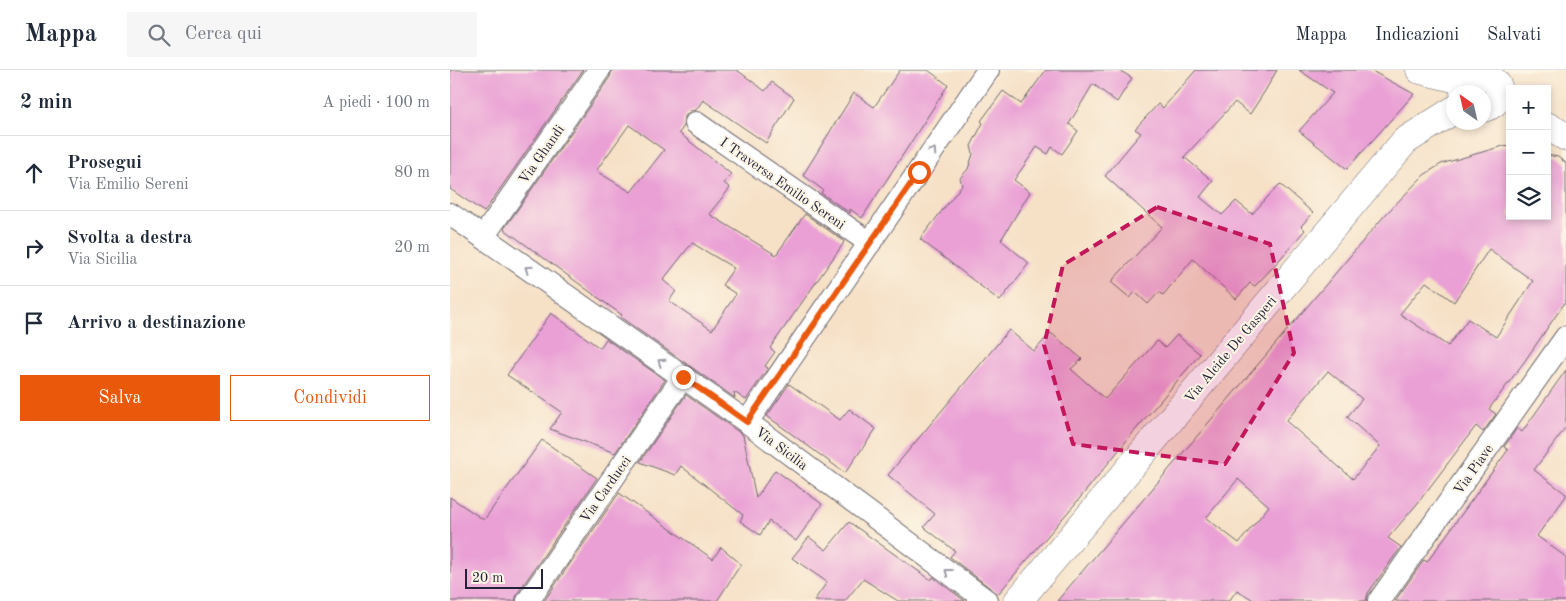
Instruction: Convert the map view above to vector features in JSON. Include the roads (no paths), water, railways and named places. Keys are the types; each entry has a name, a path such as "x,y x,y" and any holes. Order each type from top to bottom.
{"street":[{"name":"Via Ghandi","path":"483,237 599,70"},
{"path":"1420,70 1476,79 1491,74 1500,87 1497,103"},
{"path":"747,422 870,243 978,74"},
{"name":"Via Alcide De Gasperi","path":"1018,601 1404,141 1446,115"},
{"name":"I Traversa Emilio Sereni","path":"696,123 870,243"},
{"path":"1551,128 1566,137"},
{"name":"Via Sicilia","path":"450,214 747,422 987,601"},
{"name":"Via Piave","path":"1379,601 1566,337"},
{"name":"Via Carducci","path":"528,601 683,377"}]}
